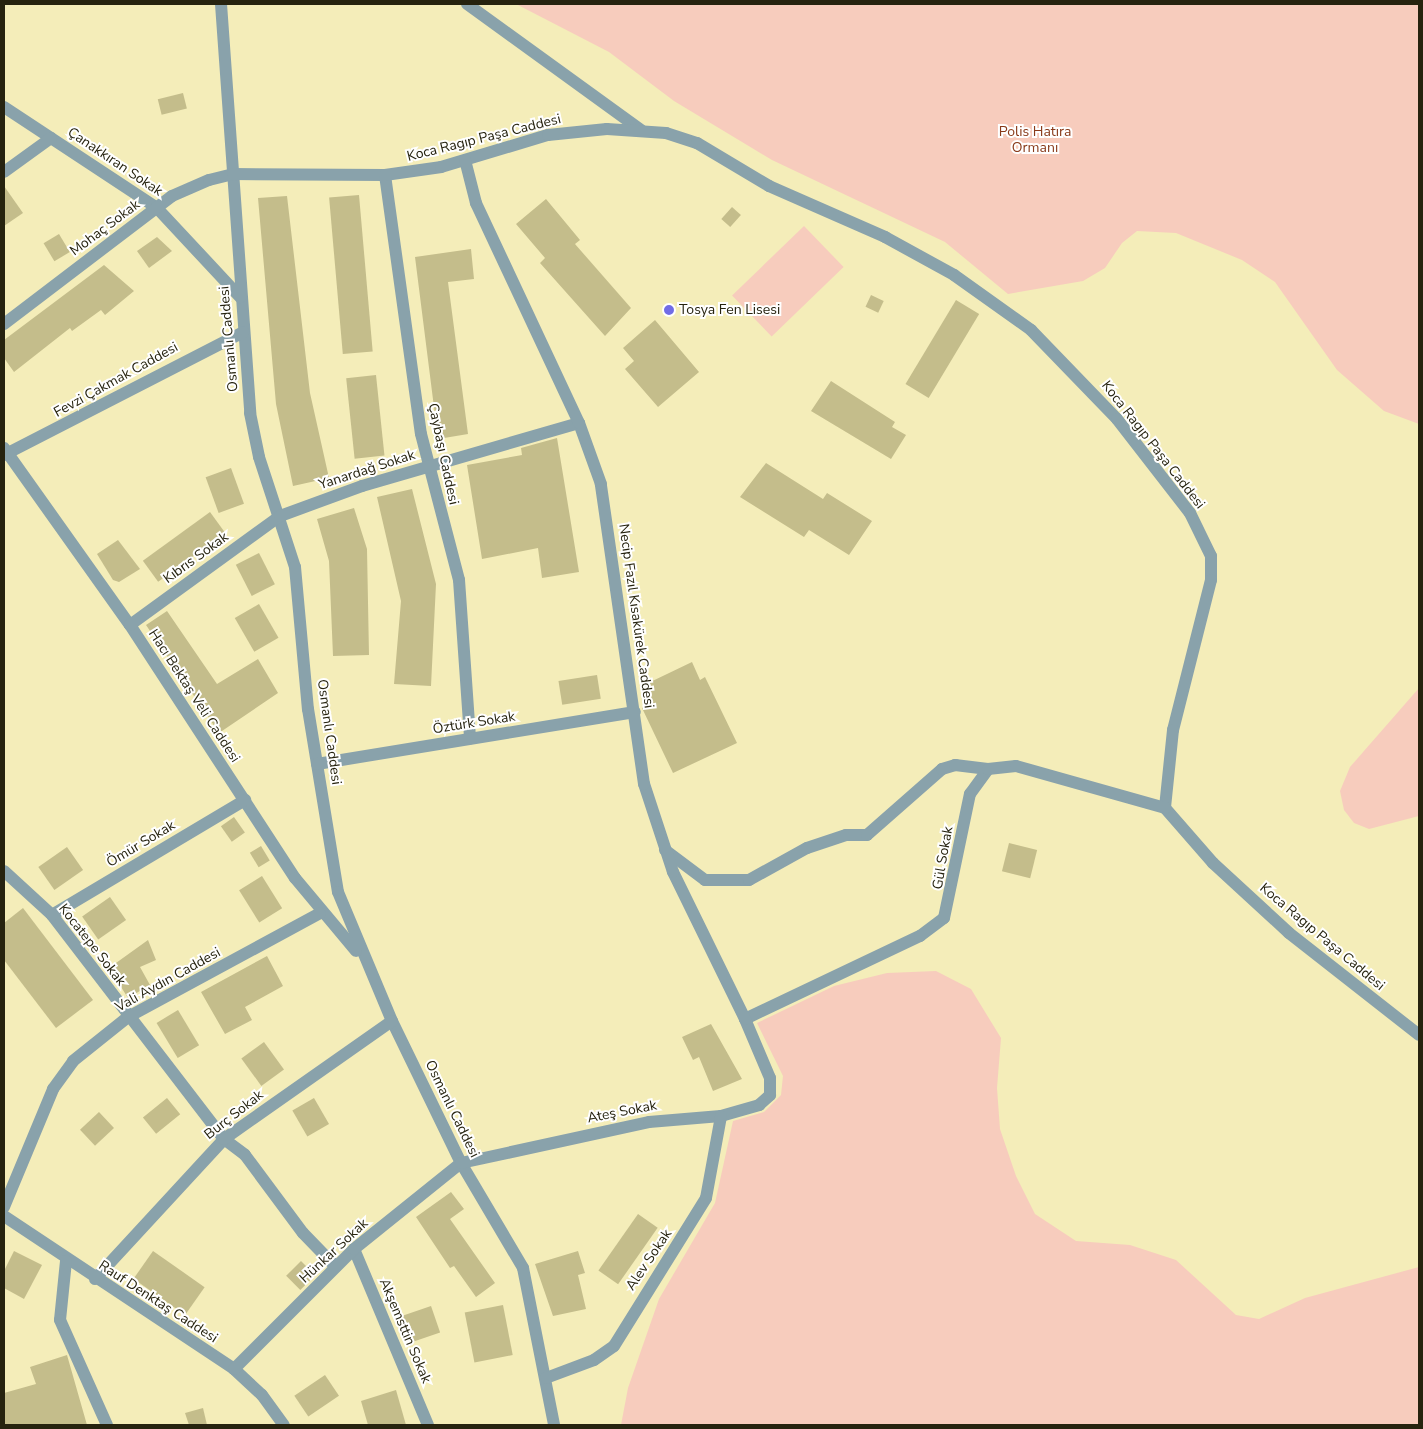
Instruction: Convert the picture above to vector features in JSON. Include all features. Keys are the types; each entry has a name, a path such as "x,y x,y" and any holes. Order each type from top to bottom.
{"street":[{"name":"Osmanlı Caddesi","path":"221,4 234,174 240,298 254,438 280,516 301,600 308,709 338,892 363,958 392,1021 462,1163 522,1268 546,1378 554,1425"},
{"path":"466,4 642,130"},
{"name":"Çanakkıran Sokak","path":"4,107 157,208 240,298"},
{"name":"Koca Ragıp Paşa Caddesi","path":"234,174 385,175 465,160 548,135 642,130 684,137 769,186 885,237 954,275 1031,330 1117,419 1190,514 1210,556 1211,580 1173,730 1165,808 1213,863 1289,933 1419,1035"},
{"path":"4,172 51,138"},
{"name":"Necip Fazıl Kısakürek Caddesi","path":"465,160 476,203 579,423 602,484 644,784 665,850 770,1078"},
{"name":"Mohaç Sokak","path":"4,324 157,208 190,187 234,174"},
{"name":"Çaybaşı Caddesi","path":"385,175 428,466 460,590 470,739"},
{"name":"Fevzi Çakmak Caddesi","path":"5,452 244,332"},
{"name":"Yanardağ Sokak","path":"280,516 428,466 579,423"},
{"name":"Hacı Bektaş Veli Caddesi","path":"5,452 130,625 320,913 363,958"},
{"name":"Kıbrıs Sokak","path":"130,625 280,516"},
{"name":"Öztürk Sokak","path":"318,764 635,712"},
{"path":"665,850 704,880 749,880 807,848 846,836 867,835 942,769 955,764 988,769 1016,766 1165,808"},
{"name":"Gül Sokak","path":"744,1019 920,936 944,918 970,794 988,769"},
{"name":"Ömür Sokak","path":"52,915 245,800"},
{"name":"Kocatepe Sokak","path":"4,871 52,915 128,1017 224,1139 245,1155 303,1233 336,1267"},
{"name":"Vali Aydın Caddesi","path":"4,1207 61,1075 128,1017 320,913"},
{"name":"Burç Sokak","path":"95,1279 224,1139 392,1021"},
{"name":"Ateş Sokak","path":"462,1163 649,1122 721,1116 759,1105 770,1095 770,1078"},
{"name":"Alev Sokak","path":"546,1378 594,1360 614,1346 706,1198 721,1116"},
{"name":"Hünkar Sokak","path":"234,1369 354,1248 462,1163"},
{"name":"Rauf Denktaş Caddesi","path":"4,1216 66,1261 234,1369 262,1395 284,1425"},
{"name":"Akşemsttin Sokak","path":"354,1248 428,1425"},
{"path":"66,1261 60,1320 107,1425"}],"green space":[{"name":"Polis Hatıra Ormanı","path":"516,4 1419,4 1419,424 1384,411 1337,370 1275,282 1242,260 1176,233 1137,231 1122,243 1105,268 1083,281 1008,294 945,242 772,160 674,101 609,52"},
{"path":"804,226 844,267 772,336 732,295"},
{"path":"1419,688 1419,816 1369,829 1354,823 1344,810 1340,791 1350,767"},
{"path":"936,971 971,989 1001,1038 997,1088 1000,1129 1016,1176 1035,1214 1076,1241 1130,1245 1176,1260 1236,1315 1259,1319 1305,1298 1419,1267 1419,1425 621,1425 628,1388 659,1299 715,1203 733,1121 764,1112 781,1095 783,1076 757,1023 834,986 887,973"}],"building":[{"path":"183,93 187,109 162,115 158,99"},
{"path":"4,186 23,213 4,226"},
{"path":"359,195 373,351 343,354 329,198"},
{"path":"287,196 310,393 329,478 293,486 276,404 258,198"},
{"path":"546,199 580,240 575,244 631,308 605,336 540,263 545,258 516,224"},
{"path":"732,207 741,215 730,227 721,219"},
{"path":"59,234 70,252 54,261 44,243"},
{"path":"157,237 172,251 149,268 137,251"},
{"path":"471,249 474,279 448,282 468,434 438,439 415,257"},
{"path":"104,265 134,291 105,315 101,310 72,331 70,328 14,372 4,358 4,340"},
{"path":"871,295 884,301 878,313 866,307"},
{"path":"956,300 979,314 929,398 906,384"},
{"path":"655,320 699,372 658,407 625,369 634,361 623,348"},
{"path":"376,375 384,456 355,459 346,378"},
{"path":"831,381 895,422 892,427 906,435 891,459 811,411"},
{"path":"557,438 579,572 542,578 538,548 482,559 467,465 522,455 521,448"},
{"path":"766,463 823,499 827,493 872,521 849,555 809,530 804,537 740,497"},
{"path":"231,468 244,504 219,513 206,477"},
{"path":"412,489 436,584 431,686 394,684 401,601 377,497"},
{"path":"354,508 367,549 369,655 333,656 329,561 317,519"},
{"path":"210,512 225,533 158,582 143,561"},
{"path":"118,540 140,569 119,582 113,580 97,554"},
{"path":"259,553 275,584 252,596 236,565"},
{"path":"259,604 278,638 254,652 235,618"},
{"path":"167,611 217,684 258,659 278,693 219,733 146,625"},
{"path":"692,662 700,680 705,677 737,743 673,773 642,708 650,704 642,686"},
{"path":"597,675 601,699 562,705 558,681"},
{"path":"234,817 245,833 232,842 221,826"},
{"path":"1009,843 1037,850 1030,878 1002,871"},
{"path":"261,846 270,861 259,867 250,853"},
{"path":"67,847 83,870 54,890 38,867"},
{"path":"262,876 282,908 259,923 239,890"},
{"path":"110,897 126,920 98,939 82,917"},
{"path":"23,908 93,1000 56,1028 4,960 4,923"},
{"path":"148,940 156,960 140,967 150,985 128,998 109,968"},
{"path":"267,956 283,986 245,1007 252,1020 225,1034 201,992"},
{"path":"178,1010 199,1045 178,1058 157,1023"},
{"path":"711,1024 742,1079 713,1091 699,1057 693,1060 682,1037"},
{"path":"264,1042 284,1070 261,1086 241,1058"},
{"path":"167,1098 180,1114 156,1134 143,1118"},
{"path":"314,1098 329,1124 307,1136 292,1110"},
{"path":"99,1112 114,1128 95,1146 80,1130"},
{"path":"451,1192 464,1209 450,1219 495,1283 476,1297 454,1266 450,1268 416,1217"},
{"path":"638,1214 658,1228 618,1284 598,1271"},
{"path":"14,1251 42,1265 24,1299 4,1288 4,1271"},
{"path":"153,1251 205,1287 185,1315 133,1279"},
{"path":"578,1251 585,1273 578,1275 586,1309 553,1316 535,1264"},
{"path":"301,1261 315,1275 300,1290 286,1276"},
{"path":"503,1305 513,1355 474,1363 465,1312"},
{"path":"431,1306 440,1332 408,1344 399,1317"},
{"path":"67,1355 87,1425 4,1425 4,1393 36,1384 30,1367"},
{"path":"325,1375 339,1396 308,1416 294,1396"},
{"path":"396,1390 406,1425 368,1425 361,1401"},
{"path":"203,1408 207,1425 189,1425 185,1413"}],"place":[{"name":"Tosya Fen Lisesi","path":"669,310"}]}
